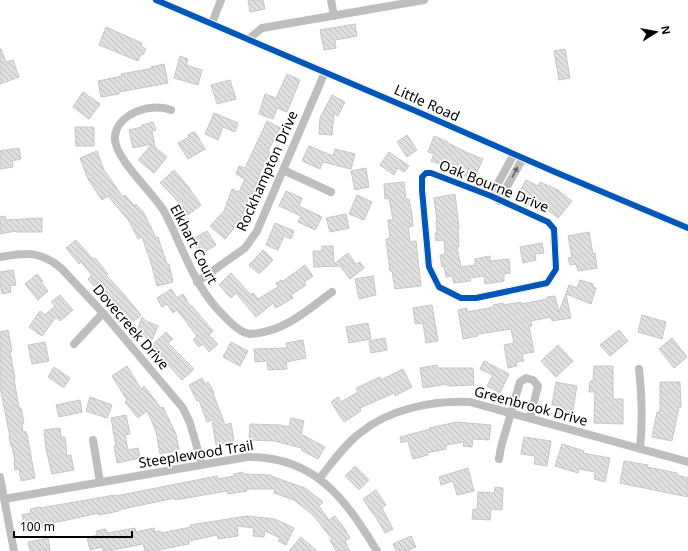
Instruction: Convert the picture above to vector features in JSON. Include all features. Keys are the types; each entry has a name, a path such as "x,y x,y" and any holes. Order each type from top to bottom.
{"street":[{"name":"Little Road","path":"156,0 688,228"},
{"path":"212,23 221,0"},
{"path":"331,0 334,16"},
{"path":"249,39 262,28 424,0"},
{"name":"Rockhampton Drive","path":"197,282 245,248 257,230 325,72"},
{"name":"Elkhart Court","path":"171,110 157,108 142,110 127,116 118,126 115,136 116,143 123,159 164,212 197,282 215,308 236,328 249,334 266,332 282,326 301,315 332,292"},
{"path":"491,196 514,154"},
{"path":"499,200 523,158"},
{"path":"284,170 331,192"},
{"name":"Oak Bourne Drive","path":"426,173 431,173 499,200 539,217 548,222 554,229 556,269 547,283 476,298 461,298 439,287 428,267 422,177 426,173"},
{"name":"Dovecreek Drive","path":"0,257 31,254 42,256 53,261 61,268 103,313 183,408 190,423 202,464"},
{"path":"74,344 103,313"},
{"path":"639,368 643,399 643,421 640,449"},
{"path":"499,459 520,382 526,378 533,380 538,386 530,418"},
{"name":"Greenbrook Drive","path":"319,478 344,447 359,433 374,423 410,408 458,401 470,402 688,462"},
{"path":"93,440 100,482"},
{"name":"Steeplewood Trail","path":"4,499 246,457 276,459 310,472 336,492 359,522 377,551"},
{"path":"0,477 14,551"}],"building":[{"path":"248,0 263,0 265,9 250,12"},
{"path":"355,24 357,36 335,40 336,48 324,50 320,30"},
{"path":"106,27 142,43 141,46 146,49 143,55 141,54 138,61 99,45"},
{"path":"0,49 6,62 13,60 19,77 0,84"},
{"path":"565,49 570,78 559,80 554,51"},
{"path":"180,56 188,59 186,65 202,70 198,85 174,78"},
{"path":"164,64 168,83 119,92 119,94 101,97 98,81 122,76 121,74 154,68 151,67"},
{"path":"287,74 300,80 287,112 277,108 273,119 259,114 265,94 276,98"},
{"path":"230,80 236,99 217,104 211,85"},
{"path":"83,92 100,104 89,119 73,107"},
{"path":"332,95 345,102 338,116 334,113 332,135 319,134 320,118"},
{"path":"214,113 238,123 235,132 223,127 218,140 205,134"},
{"path":"267,121 280,128 268,151 270,152 252,194 250,193 241,220 225,239 210,226 224,211 232,189 239,192 245,179 236,174 239,166 245,168"},
{"path":"153,122 156,130 152,131 155,147 167,157 154,173 138,160 152,144 133,148 129,130 142,127 142,125"},
{"path":"75,127 94,127 94,146 76,146"},
{"path":"195,132 205,149 188,159 178,143 189,137 188,135"},
{"path":"407,135 417,150 407,157 397,142"},
{"path":"434,136 483,159 477,172 469,169 466,176 440,163 431,161 434,154 428,152"},
{"path":"309,146 333,156 335,149 355,154 351,169 323,162 320,169 302,161"},
{"path":"19,148 21,159 12,161 13,167 0,169 0,151"},
{"path":"97,151 104,170 123,197 125,195 144,213 156,238 158,237 167,264 169,264 173,282 157,286 142,237 138,239 129,221 108,196 102,200 88,179 80,158"},
{"path":"389,152 409,166 404,172 398,168 394,175 380,165"},
{"path":"366,168 369,187 355,190 351,171"},
{"path":"174,170 201,205 188,215 174,197 160,183"},
{"path":"526,180 538,186 540,182 558,190 572,201 558,218 544,207 542,211 534,208 516,198"},
{"path":"404,182 406,199 409,199 412,214 413,226 408,227 410,242 416,241 421,286 395,289 392,271 390,271 386,239 390,238 388,220 393,220 389,198 385,199 384,184"},
{"path":"286,191 302,198 299,206 322,217 315,230 298,222 301,216 279,206"},
{"path":"455,194 459,228 459,247 457,247 461,267 475,265 475,259 490,256 490,261 509,259 510,273 504,274 504,281 485,284 484,276 470,278 471,281 454,283 452,276 446,277 444,266 442,267 440,255 445,254 444,240 436,241 435,233 437,233 437,221 434,198"},
{"path":"357,195 372,202 364,220 349,214"},
{"path":"346,214 349,228 330,232 326,218"},
{"path":"5,216 6,220 42,218 42,232 16,231 0,234 0,217"},
{"path":"275,223 294,231 291,239 284,236 278,250 266,245"},
{"path":"207,231 216,245 200,255 191,240"},
{"path":"589,232 593,254 595,253 597,268 578,271 576,264 570,265 568,258 572,257 568,236"},
{"path":"76,240 93,259 95,258 108,274 106,275 141,315 130,325 115,307 116,306 95,284 94,286 88,279 92,275 81,262 79,264 66,248"},
{"path":"542,243 544,253 535,254 536,260 523,263 520,247"},
{"path":"322,246 333,246 334,264 348,253 356,264 360,262 364,268 350,279 340,266 314,267 313,251 322,251"},
{"path":"263,250 273,260 259,274 249,265"},
{"path":"305,265 313,276 304,282 306,285 291,295 293,298 276,308 273,303 256,317 236,293 231,298 219,285 231,273 251,295 253,293 258,299 278,287 276,283 282,280 283,281"},
{"path":"13,270 16,285 10,286 11,292 2,294 0,272"},
{"path":"37,274 43,281 41,282 48,291 38,300 25,284"},
{"path":"373,276 376,295 359,299 355,279"},
{"path":"580,280 593,284 593,287 596,288 591,304 566,294 571,318 552,321 551,317 531,321 532,326 529,326 534,352 522,354 524,361 516,362 517,366 508,368 504,345 514,343 511,329 478,334 478,336 463,339 458,310 467,308 467,312 494,307 493,305 503,303 503,305 521,302 521,304 555,296 559,312 569,285 577,288"},
{"path":"171,289 177,298 183,294 191,307 192,306 213,331 209,335 218,344 209,352 203,344 199,347 193,340 197,336 177,310 173,313 167,304 162,307 157,298"},
{"path":"60,295 73,310 60,321 56,317 42,336 29,327 40,311 45,315 55,306 51,302"},
{"path":"432,305 438,341 426,343 423,323 415,324 413,308"},
{"path":"642,315 666,322 662,339 638,332"},
{"path":"142,317 146,321 158,326 152,340 136,333"},
{"path":"368,323 371,339 349,343 346,327"},
{"path":"8,330 12,351 10,352 14,379 19,408 21,408 24,423 22,424 23,432 25,431 27,434 35,478 21,481 19,469 15,470 15,461 0,387 0,332"},
{"path":"619,330 628,341 610,356 600,345"},
{"path":"166,332 173,339 168,343 194,369 182,380 151,346"},
{"path":"385,338 387,350 371,353 369,341"},
{"path":"672,338 687,357 674,368 659,349"},
{"path":"303,340 306,358 286,362 287,369 268,370 267,361 255,362 254,349 287,348 286,343"},
{"path":"45,342 49,361 32,364 28,345"},
{"path":"231,342 248,351 240,366 223,357"},
{"path":"558,345 573,361 556,377 541,361"},
{"path":"484,361 509,374 500,393 487,386 493,375 480,369"},
{"path":"437,365 438,368 473,368 474,385 447,386 447,384 423,388 420,368"},
{"path":"127,366 141,389 144,386 161,408 163,407 176,434 179,450 160,454 156,431 147,411 138,418 125,402 127,400 112,376"},
{"path":"594,366 613,366 613,399 623,399 623,424 594,423 595,392 589,392 590,381 593,381"},
{"path":"54,367 70,378 64,388 48,377"},
{"path":"403,369 412,387 395,396 394,393 360,408 361,411 344,422 331,402 338,397 341,402 358,392 356,388 380,377 381,380"},
{"path":"202,378 205,384 208,382 214,392 213,393 225,425 231,423 234,441 216,445 212,420 207,422 199,400 197,401 189,385"},
{"path":"556,382 577,386 572,415 558,413 559,406 552,405"},
{"path":"660,382 680,382 681,407 679,407 672,441 652,437 657,412 660,412"},
{"path":"90,397 112,405 107,418 86,411"},
{"path":"80,400 82,412 59,417 56,405"},
{"path":"126,415 130,434 125,435 128,450 138,448 140,458 117,463 114,446 116,446 111,418"},
{"path":"291,418 304,421 301,434 325,447 318,459 301,450 302,448 274,441 249,440 250,424 280,425 289,427"},
{"path":"457,422 491,425 489,440 473,439 472,447 463,446 464,442 446,445 446,449 427,453 428,455 413,459 408,441 401,443 400,437 430,429 429,428"},
{"path":"60,428 61,437 65,437 67,456 71,455 74,470 52,474 46,449 44,430"},
{"path":"524,437 551,441 547,466 534,464 535,456 521,454"},
{"path":"562,444 584,451 583,453 610,458 605,482 594,479 595,472 579,469 578,473 555,466"},
{"path":"624,461 648,465 647,467 677,473 677,475 688,478 688,497 620,483"},
{"path":"355,466 369,480 359,490 345,476"},
{"path":"468,468 474,491 457,495 453,481 441,485 439,477"},
{"path":"243,472 243,474 271,475 305,488 323,502 319,506 329,520 335,516 345,529 350,538 345,541 350,551 336,551 330,540 332,539 313,515 294,500 274,493 275,489 246,489 247,491 228,494 227,491 175,500 175,498 25,530 22,515 31,513 30,509 116,496 217,476 218,479 234,476 234,474"},
{"path":"495,487 503,488 502,510 491,509 490,520 472,519 473,509 477,510 478,492 494,493"},
{"path":"376,490 386,505 382,508 393,529 385,533 363,499"},
{"path":"247,516 275,519 294,528 286,545 278,541 280,538 265,531 264,537 253,536 254,528 237,526 238,536 218,539 217,535 189,541 189,544 153,551 145,551 143,544 108,551 103,551 102,547 90,550 87,538 97,535 96,531 106,529 107,533 135,528 136,532 154,528 155,532 160,531 161,533 191,527 190,525"},
{"path":"411,536 416,547 407,551 396,551 393,544"},
{"path":"301,537 317,551 289,551"},
{"path":"48,538 50,551 30,551 28,542"}],"cycle path":[{"path":"156,0 688,228"},
{"path":"426,173 431,173 491,196 548,222 554,229 556,269 547,283 476,298 461,298 439,287 429,267 422,190 422,177 426,173"}]}
